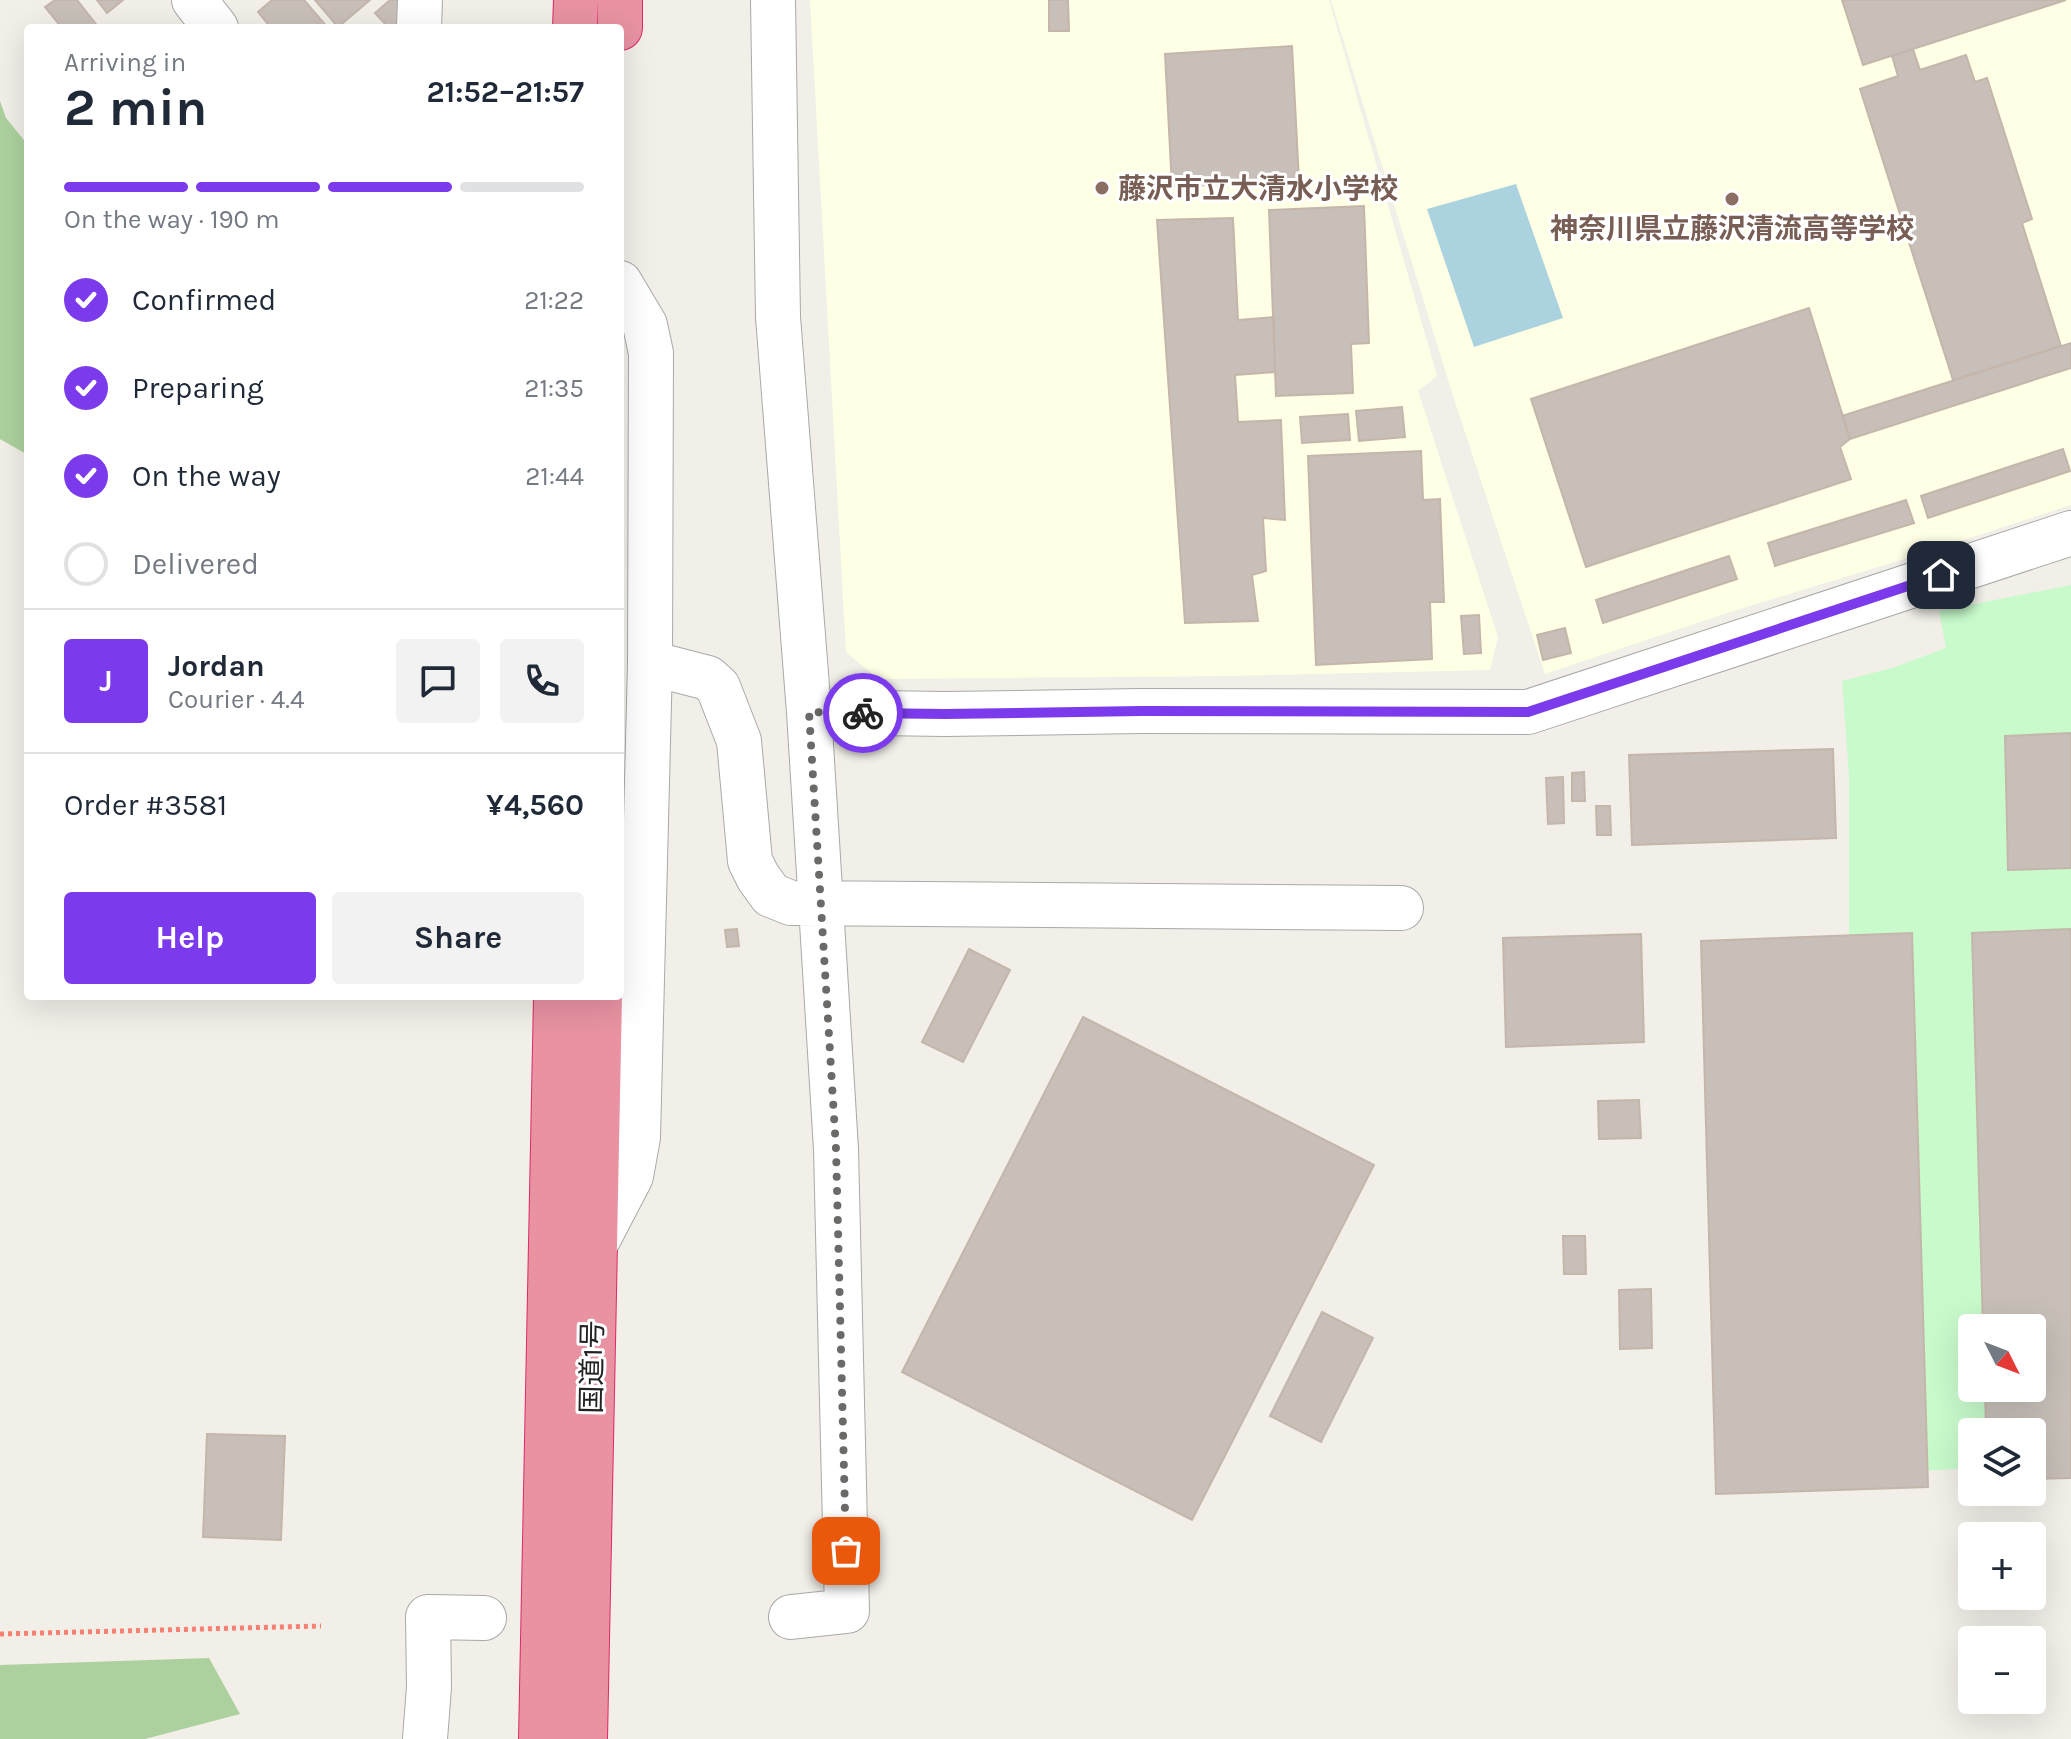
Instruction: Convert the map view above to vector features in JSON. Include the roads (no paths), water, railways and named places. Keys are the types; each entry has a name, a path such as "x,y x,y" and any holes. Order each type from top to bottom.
{"highway":[{"path":"575,24 576,0"},
{"path":"620,0 620,24"},
{"name":"国道1号","path":"541,1739 556,1000"},
{"name":"国道1号","path":"585,1739 600,1000"}],"street":[{"path":"194,0 213,24"},
{"path":"419,24 420,0"},
{"path":"773,0 778,317 809,712 836,1149 847,1611 791,1617"},
{"path":"595,1245 631,1176 638,1137 650,663 651,353 645,325 624,290"},
{"path":"809,712 1528,712 2071,533"},
{"path":"650,663 708,678 718,687 739,741 750,861 771,895 791,903 1401,908"},
{"path":"425,1739 429,1687 428,1617 484,1618"}],"water":[{"path":"1516,184 1563,318 1474,347 1427,209"}],"place":[{"name":"藤沢市立大清水小学校","path":"1102,188"},
{"name":"神奈川県立藤沢清流高等学校","path":"1732,199"}]}
